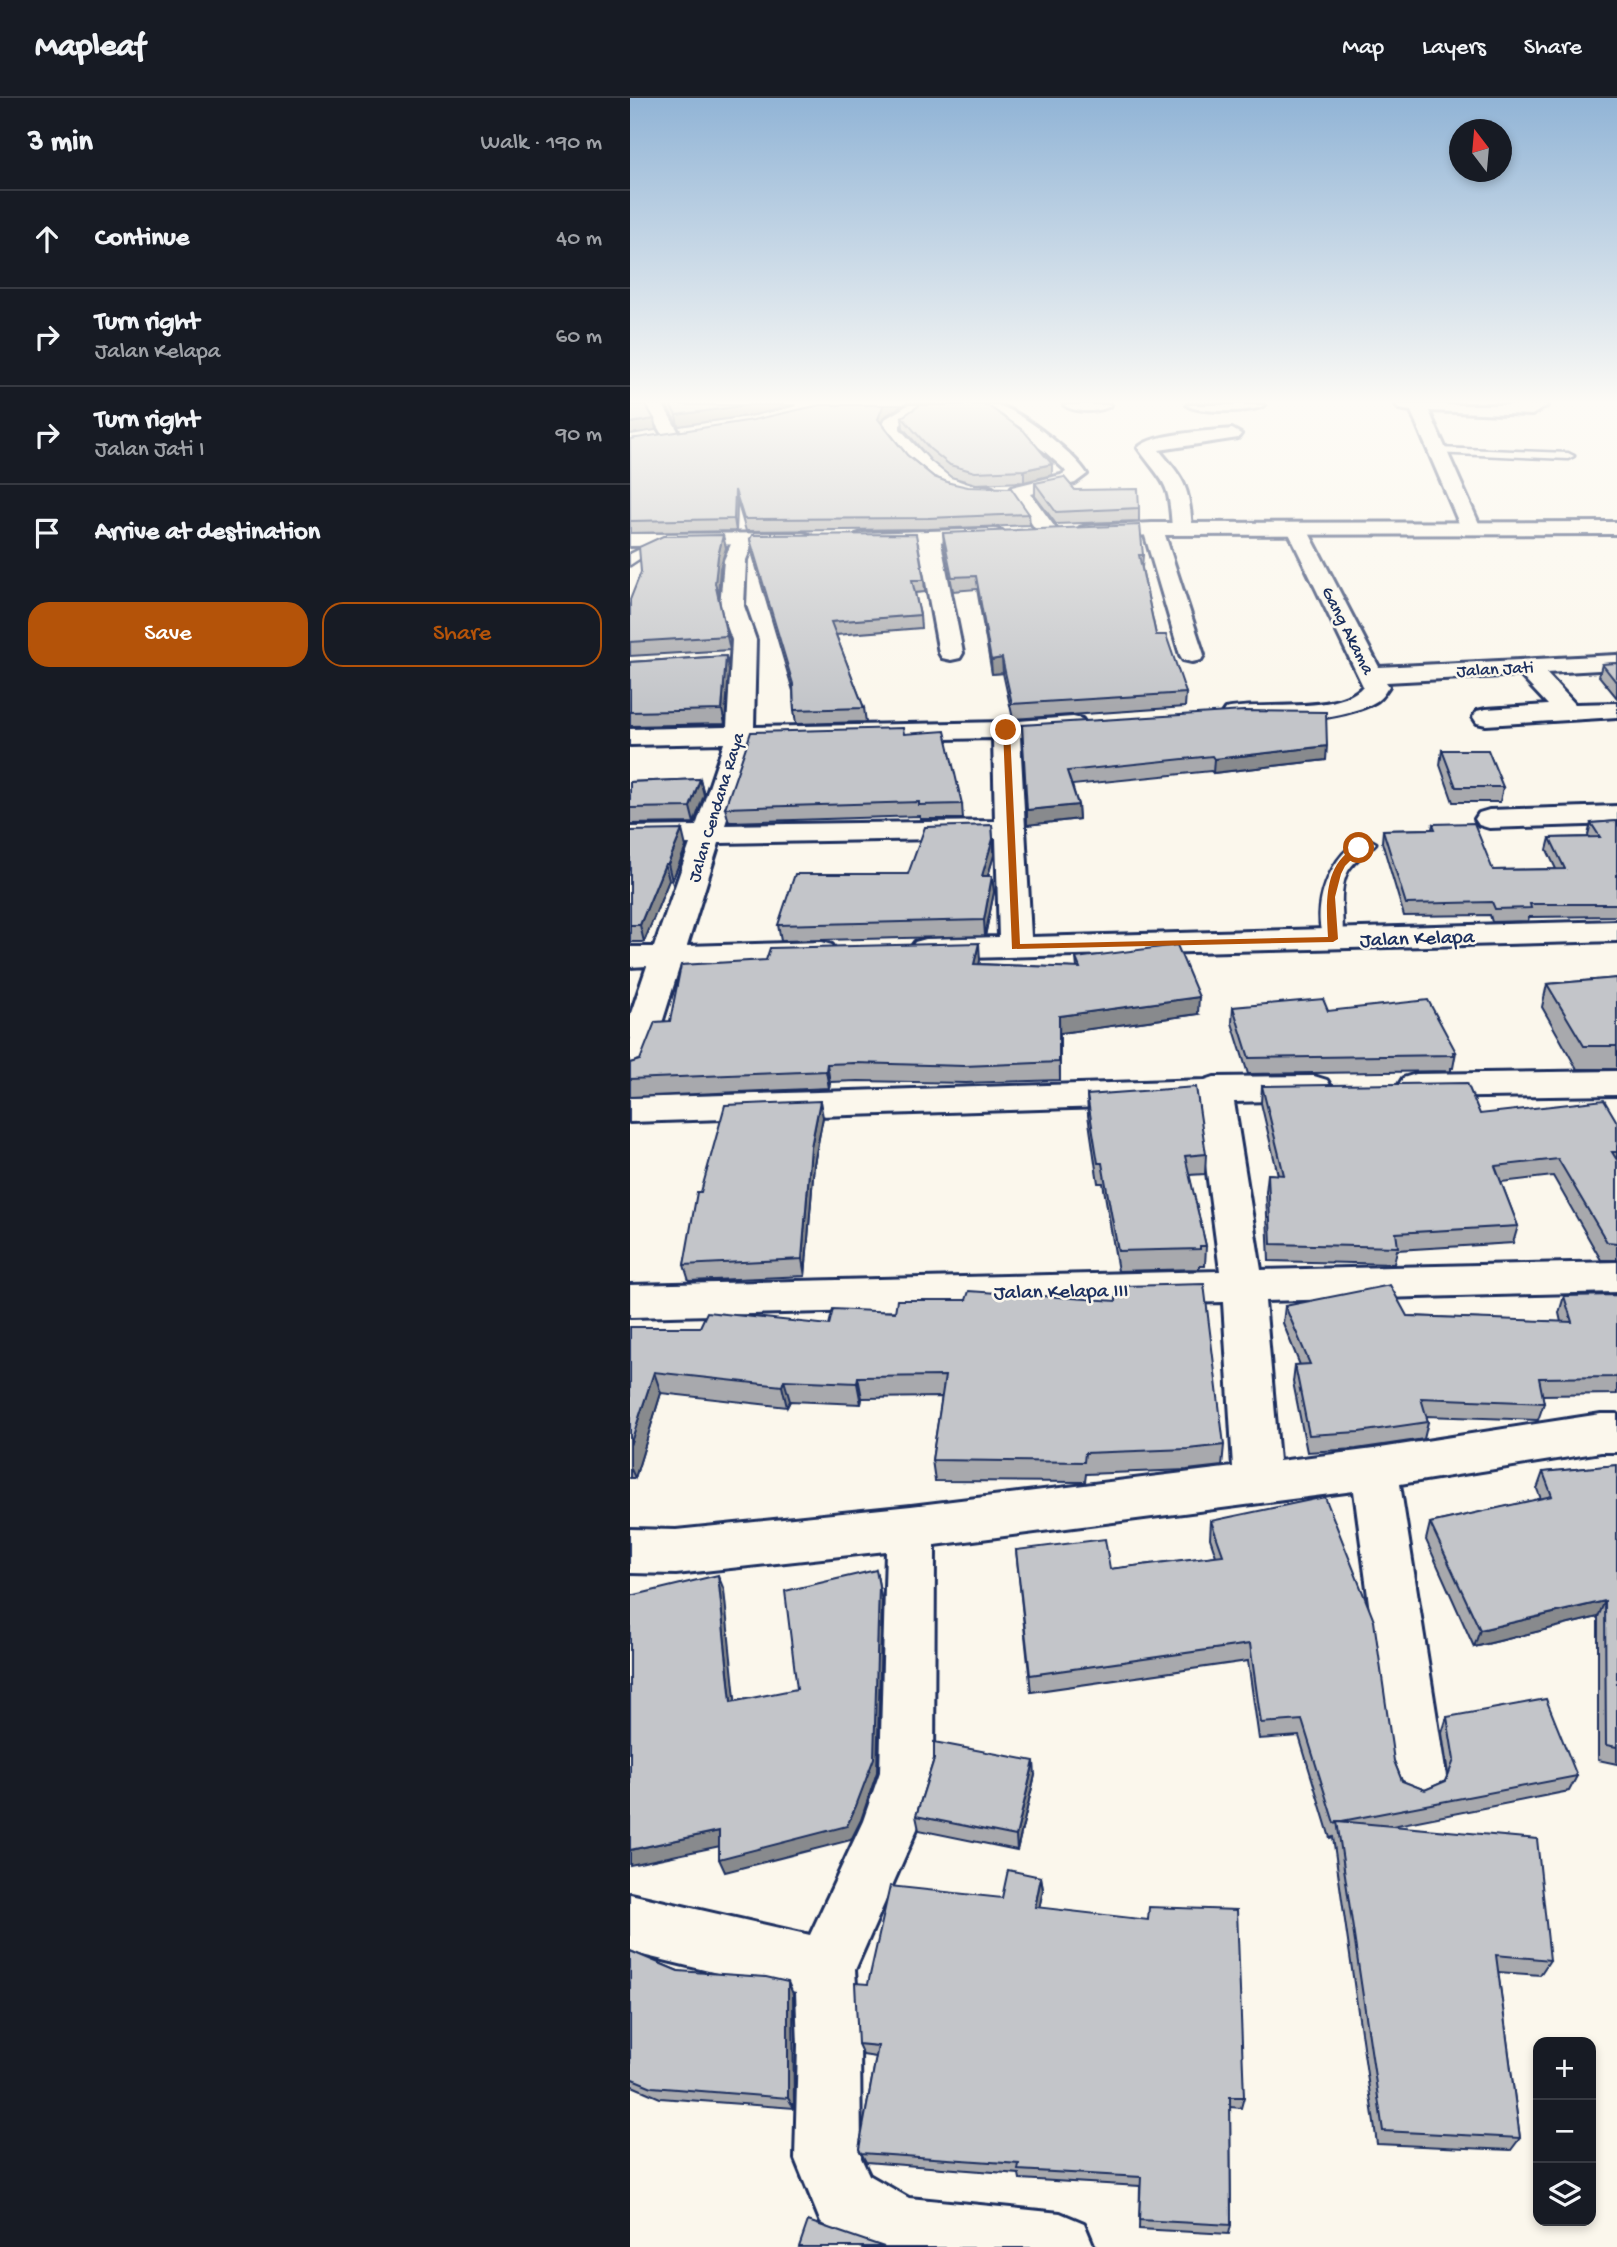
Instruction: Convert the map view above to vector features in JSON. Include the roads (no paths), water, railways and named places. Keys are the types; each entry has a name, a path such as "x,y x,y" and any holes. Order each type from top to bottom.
{"street":[{"path":"1029,505 1048,533"},
{"path":"1181,505 1182,529"},
{"path":"1461,505 1471,528"},
{"name":"Gang Akama","path":"1211,716 1334,708 1362,701 1374,693 1376,686 1373,675 1297,528"},
{"path":"630,540 929,538 1153,529 1617,528"},
{"path":"1153,529 1192,655"},
{"path":"929,538 951,653"},
{"name":"Jalan Cendana Raya","path":"630,1068 740,736 744,640 732,606 735,559 743,540"},
{"path":"718,660 745,659"},
{"name":"Jalan Jati","path":"1373,675 1617,662"},
{"path":"1525,665 1568,712"},
{"path":"1486,717 1615,710"},
{"path":"630,737 1006,730 1102,723"},
{"path":"1006,730 1015,947"},
{"path":"1489,819 1617,815"},
{"path":"630,836 1012,829"},
{"name":"Jalan Kelapa","path":"890,950 1617,931"},
{"path":"630,957 848,951"},
{"path":"630,1110 1214,1089 1617,1083"},
{"path":"1214,1089 1243,1285 1258,1484"},
{"name":"Jalan Kelapa III","path":"630,1301 1617,1277"},
{"path":"630,1551 676,1552 911,1527 1374,1469 1601,1433 1617,1433"},
{"path":"1374,1469 1419,1776"},
{"path":"911,1527 907,1772 889,1829 825,1969 830,2045 828,2159 845,2199 901,2231 1060,2247"},
{"path":"630,1923 825,1969"}],"lane":[{"path":"630,561 640,552 667,540"},
{"path":"1333,939 1330,897 1336,874 1346,859 1367,843"}]}
